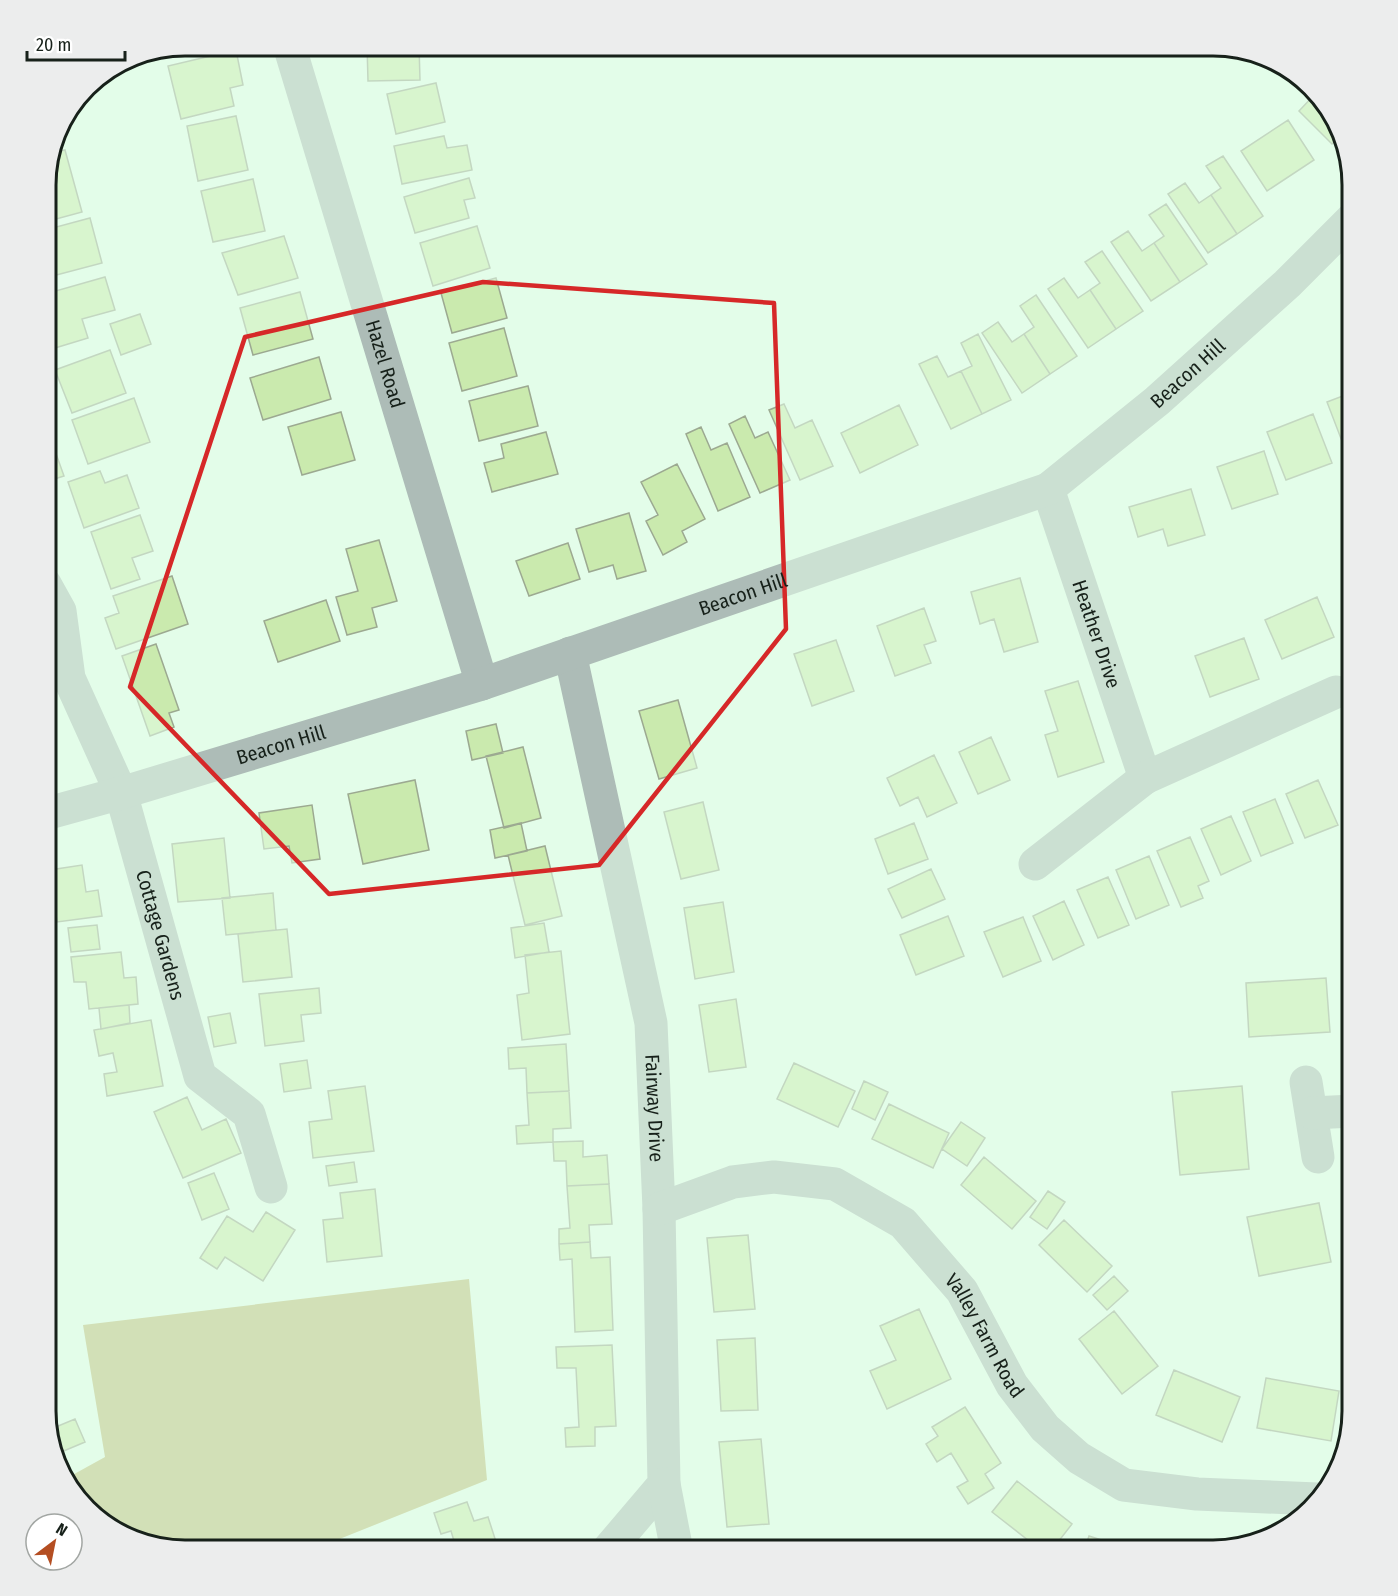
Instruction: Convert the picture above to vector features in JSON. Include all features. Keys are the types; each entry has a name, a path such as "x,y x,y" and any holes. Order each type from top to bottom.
{"street":[{"name":"Hazel Road","path":"292,56 482,684"},
{"name":"Beacon Hill","path":"56,811 482,684 1048,489 1157,401 1287,284 1342,229"},
{"name":"Heather Drive","path":"1048,489 1145,778"},
{"name":"Cottage Gardens","path":"56,604 60,611 69,678 121,793 200,1076 249,1114 271,1187"},
{"name":"Fairway Drive","path":"570,653 651,1023 659,1209 664,1484 675,1540"},
{"path":"1035,864 1145,778 1336,693"},
{"path":"1318,1157 1309,1097 1342,1108"},
{"name":"Valley Farm Road","path":"659,1209 733,1182 774,1177 835,1184 903,1223 962,1291 1012,1385 1045,1428 1079,1458 1124,1485 1197,1494 1309,1499"},
{"path":"616,1540 664,1484"}],"highlighted area":[{"path":"483,282 774,303 786,629 599,865 329,894 130,687 245,337"}],"shaded area":[{"path":"469,1279 487,1480 337,1540 176,1540 143,1534 127,1527 99,1509 72,1475 105,1457 83,1325"}],"building":[{"path":"210,56 237,56 243,85 230,88 234,106 181,119 168,66"},
{"path":"367,56 419,56 420,80 368,81"},
{"path":"436,83 445,122 396,134 387,94"},
{"path":"1310,99 1325,120 1335,141 1332,144 1299,111"},
{"path":"236,116 248,170 198,181 187,126"},
{"path":"1288,120 1314,160 1267,191 1241,151"},
{"path":"444,136 447,148 467,145 472,170 402,184 394,146"},
{"path":"65,150 82,212 56,219 56,176 60,151"},
{"path":"1223,156 1263,216 1237,234 1211,195 1221,188 1206,166"},
{"path":"469,178 475,198 464,200 469,218 415,233 404,197"},
{"path":"253,179 265,231 213,242 201,191"},
{"path":"1185,183 1199,203 1211,195 1237,234 1208,253 1168,194"},
{"path":"1166,204 1207,264 1180,282 1154,243 1164,236 1149,215"},
{"path":"90,218 102,263 56,275 56,227"},
{"path":"477,226 490,268 433,286 420,243"},
{"path":"1128,231 1142,251 1154,243 1180,282 1151,301 1111,242"},
{"path":"284,236 298,278 238,295 222,253"},
{"path":"1102,251 1143,311 1116,329 1090,290 1100,283 1085,262"},
{"path":"105,277 115,310 82,319 88,338 56,348 56,291"},
{"path":"496,278 507,318 452,333 441,293"},
{"path":"1064,278 1078,298 1090,290 1116,329 1088,348 1048,289"},
{"path":"300,292 313,339 253,355 240,308"},
{"path":"1036,295 1077,356 1050,374 1024,334 1034,327 1020,306"},
{"path":"140,314 151,344 121,355 110,324"},
{"path":"998,322 1012,342 1024,334 1050,374 1022,393 982,333"},
{"path":"504,328 517,376 462,391 449,343"},
{"path":"978,334 1011,400 982,414 961,371 972,366 961,343"},
{"path":"110,350 126,393 72,413 56,370"},
{"path":"937,356 948,377 961,371 982,414 951,429 919,364"},
{"path":"319,357 331,399 263,420 250,378"},
{"path":"528,386 538,426 479,441 469,401"},
{"path":"1342,396 1342,441 1327,402"},
{"path":"134,398 150,442 88,464 72,420"},
{"path":"784,404 795,428 812,420 833,466 800,480 769,410"},
{"path":"899,405 918,445 860,473 841,433"},
{"path":"341,412 355,460 302,475 288,427"},
{"path":"1313,414 1332,463 1286,480 1267,432"},
{"path":"745,416 755,438 768,432 790,480 760,493 729,424"},
{"path":"701,427 711,450 727,443 750,497 718,511 686,434"},
{"path":"546,432 558,474 492,492 484,463 504,458 501,444"},
{"path":"1264,451 1278,494 1232,509 1217,467"},
{"path":"56,454 64,476 56,479"},
{"path":"677,464 705,519 682,531 687,542 663,555 646,521 658,515 641,482"},
{"path":"100,471 105,483 127,475 139,508 84,528 68,482"},
{"path":"1191,489 1205,535 1168,546 1163,529 1138,537 1129,507"},
{"path":"629,513 646,571 617,579 613,565 589,572 576,529"},
{"path":"140,515 153,551 132,558 140,579 111,589 91,532"},
{"path":"379,540 397,601 372,608 377,627 347,635 336,597 358,591 346,549"},
{"path":"568,543 580,579 529,596 516,561"},
{"path":"172,576 188,624 116,649 105,618 119,613 113,596"},
{"path":"1020,578 1038,642 1004,652 994,619 980,624 971,592"},
{"path":"1317,597 1334,637 1282,659 1265,620"},
{"path":"326,600 340,641 278,662 264,621"},
{"path":"924,608 936,641 924,645 931,663 895,676 877,626"},
{"path":"1244,638 1259,679 1210,697 1195,656"},
{"path":"836,640 854,691 812,706 794,654"},
{"path":"156,644 179,710 169,713 174,727 150,736 122,656"},
{"path":"1078,681 1104,762 1058,777 1045,735 1058,731 1045,691"},
{"path":"678,700 697,768 659,779 639,711"},
{"path":"496,724 503,753 472,760 466,731"},
{"path":"991,737 1010,780 978,794 959,752"},
{"path":"523,747 541,818 504,828 486,756"},
{"path":"934,755 957,803 927,817 918,797 900,806 887,778"},
{"path":"415,780 429,850 363,864 348,794"},
{"path":"1318,780 1338,825 1305,838 1286,794"},
{"path":"1275,799 1293,843 1261,856 1243,812"},
{"path":"703,802 719,870 681,879 664,812"},
{"path":"312,805 320,859 292,863 289,846 264,849 259,813"},
{"path":"1231,816 1251,861 1221,875 1201,829"},
{"path":"521,823 527,851 495,858 490,830"},
{"path":"914,823 928,859 888,874 875,839"},
{"path":"1190,837 1209,881 1198,886 1203,898 1181,907 1157,851"},
{"path":"224,838 230,898 178,902 172,844"},
{"path":"545,846 562,916 525,925 508,855"},
{"path":"1149,856 1169,905 1136,919 1116,870"},
{"path":"82,865 86,892 98,890 102,916 57,922 56,869"},
{"path":"931,869 945,899 902,918 888,889"},
{"path":"1108,877 1129,925 1098,938 1077,890"},
{"path":"273,893 276,930 226,935 222,898"},
{"path":"1064,901 1084,945 1053,960 1033,916"},
{"path":"723,902 734,972 695,979 684,908"},
{"path":"948,916 964,956 916,975 900,935"},
{"path":"1023,917 1041,961 1003,977 984,932"},
{"path":"544,923 549,952 515,958 511,928"},
{"path":"97,925 100,949 71,952 68,928"},
{"path":"287,929 292,977 243,982 238,934"},
{"path":"561,951 570,1034 522,1040 517,995 529,993 525,955"},
{"path":"121,952 124,978 136,977 138,1004 89,1009 86,982 74,982 71,957"},
{"path":"1326,978 1330,1032 1249,1037 1246,983"},
{"path":"319,988 321,1013 301,1015 304,1041 265,1046 259,994"},
{"path":"736,999 746,1067 709,1072 699,1005"},
{"path":"129,1005 130,1023 101,1029 99,1008"},
{"path":"230,1013 236,1043 214,1047 208,1017"},
{"path":"151,1020 163,1086 107,1096 104,1074 117,1072 113,1053 99,1056 94,1030"},
{"path":"566,1044 569,1091 527,1093 526,1068 509,1069 508,1048"},
{"path":"307,1060 311,1088 284,1092 280,1064"},
{"path":"794,1063 855,1091 838,1127 777,1099"},
{"path":"864,1081 888,1092 875,1120 852,1109"},
{"path":"365,1086 374,1151 313,1158 309,1122 332,1119 328,1091"},
{"path":"1242,1086 1249,1169 1180,1175 1172,1092"},
{"path":"569,1091 571,1128 553,1129 553,1142 517,1144 516,1126 529,1125 527,1093"},
{"path":"187,1097 202,1130 226,1119 241,1153 183,1178 154,1112"},
{"path":"889,1104 949,1133 933,1168 872,1139"},
{"path":"961,1122 985,1138 967,1166 942,1149"},
{"path":"583,1141 583,1157 607,1155 609,1184 567,1186 566,1161 554,1161 553,1142"},
{"path":"984,1157 1036,1201 1012,1229 961,1185"},
{"path":"354,1162 357,1182 329,1186 326,1166"},
{"path":"214,1173 229,1209 202,1220 188,1183"},
{"path":"609,1184 612,1224 589,1225 590,1242 559,1244 559,1229 570,1228 567,1186"},
{"path":"375,1189 382,1256 327,1262 323,1220 343,1218 340,1193"},
{"path":"1048,1191 1065,1202 1047,1229 1030,1217"},
{"path":"1319,1203 1331,1262 1259,1276 1247,1217"},
{"path":"266,1212 295,1230 263,1281 225,1257 217,1269 200,1258 227,1216 253,1232"},
{"path":"1064,1220 1112,1266 1087,1292 1039,1245"},
{"path":"748,1235 755,1309 714,1312 707,1238"},
{"path":"590,1242 591,1258 610,1257 613,1330 575,1332 572,1259 560,1260 559,1244"},
{"path":"1114,1276 1128,1291 1107,1310 1093,1295"},
{"path":"919,1309 951,1379 887,1409 870,1371 896,1360 880,1326"},
{"path":"1114,1311 1158,1366 1122,1394 1079,1339"},
{"path":"755,1338 758,1410 721,1411 717,1340"},
{"path":"612,1345 616,1426 595,1427 595,1446 566,1447 565,1428 579,1427 576,1368 557,1368 556,1347"},
{"path":"1174,1370 1240,1397 1222,1442 1156,1415"},
{"path":"1266,1378 1339,1391 1331,1441 1257,1428"},
{"path":"965,1407 1001,1463 985,1474 994,1488 968,1504 957,1487 968,1481 951,1453 937,1462 926,1444 938,1436 932,1427"},
{"path":"75,1419 85,1442 62,1452 57,1427"},
{"path":"761,1439 769,1524 727,1527 719,1442"},
{"path":"1017,1481 1072,1524 1060,1540 1028,1540 992,1512"},
{"path":"467,1502 474,1521 488,1517 495,1540 454,1540 451,1531 441,1534 434,1513"},
{"path":"1089,1536 1102,1540 1088,1540"}]}
